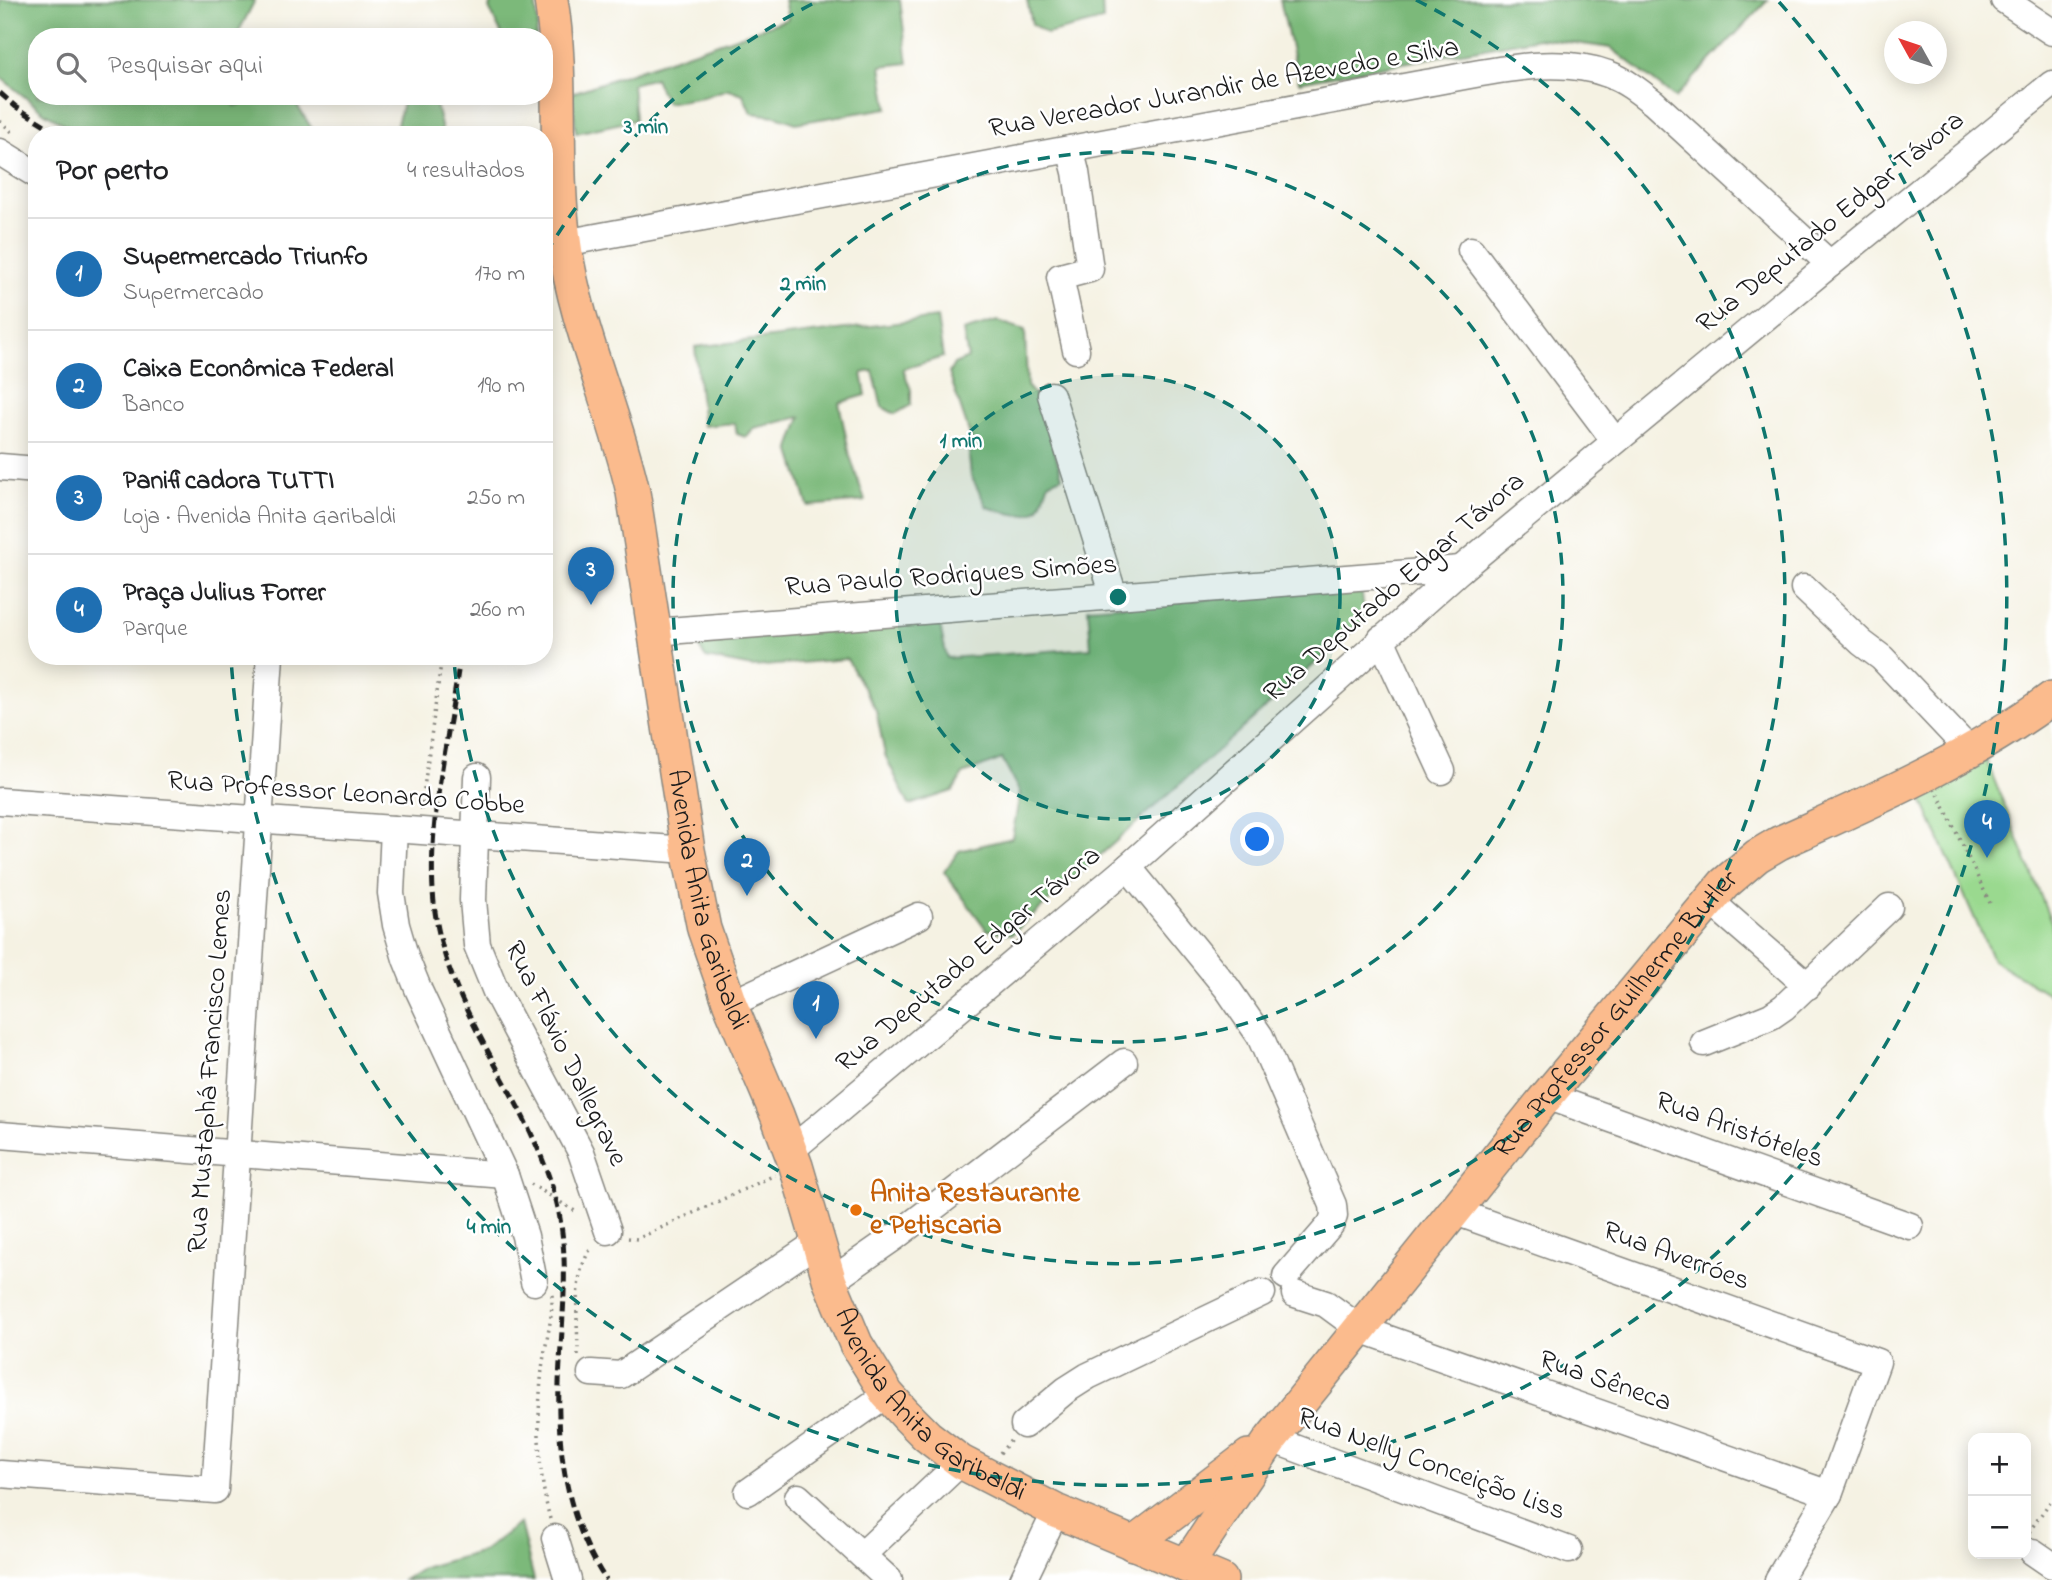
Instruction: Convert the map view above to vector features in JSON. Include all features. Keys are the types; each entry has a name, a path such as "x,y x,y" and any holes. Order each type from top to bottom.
{"main road":[{"name":"Avenida Anita Garibaldi","path":"551,0 557,57 559,194 564,243 581,318 627,464 688,850 704,929 730,1004 766,1086 793,1158 830,1282 856,1344 887,1394 926,1436 972,1468 1056,1511 1221,1580"},
{"name":"Rua Professor Guilherme Butler","path":"1186,1566 1271,1439 1453,1211 1709,900 1740,869 1779,843 1928,775 1971,752 2052,698"},
{"name":"Rua Professor Guilherme Butler","path":"1133,1544 1271,1439"}],"street":[{"path":"2004,0 2052,32"},
{"name":"Rua Vereador Jurandir de Azevedo e Silva","path":"564,243 1470,76 1556,66 1584,68 1609,74 1631,86 1654,103 1830,264"},
{"name":"Rua Deputado Edgar Távora","path":"793,1158 1128,867 1461,569 2052,84"},
{"path":"1070,149 1076,172 1090,269 1060,277 1076,350"},
{"path":"0,152 28,169"},
{"path":"1471,250 1615,441"},
{"path":"1051,395 1114,596"},
{"path":"0,467 28,469"},
{"name":"Rua Paulo Rodrigues Simões","path":"655,632 1461,569"},
{"path":"1804,588 1862,643 1882,658 1971,752"},
{"path":"1381,639 1442,771"},
{"name":"Rua Mustaphá Francisco Lemes","path":"0,1474 215,1489 269,665"},
{"name":"Rua Flávio Dallegrave","path":"477,776 473,914 481,956 496,993 581,1152 608,1231"},
{"name":"Rua Professor Leonardo Cobbe","path":"0,801 688,850"},
{"path":"394,829 391,894 406,959 505,1175 523,1226 534,1282"},
{"path":"1024,1425 1066,1390 1088,1376 1262,1293 1264,1284 1290,1285 1334,1216 1333,1205 1271,1059 1255,1028 1227,988 1128,867"},
{"path":"1709,900 1808,986"},
{"path":"1704,1043 1771,1016 1808,986 1889,906"},
{"path":"730,1004 919,916"},
{"path":"830,1282 897,1236 1124,1062"},
{"name":"Rua Aristóteles","path":"1547,1096 1910,1226"},
{"path":"0,1135 505,1175"},
{"name":"Rua Averróes","path":"1453,1211 1877,1362 1829,1494"},
{"path":"591,1373 621,1375 818,1242"},
{"name":"Rua Sêneca","path":"1290,1285 1326,1304 1360,1329 1829,1494"},
{"path":"748,1492 887,1394"},
{"name":"Rua Nelly Conceição Liss","path":"1271,1439 1569,1550"},
{"path":"862,1555 972,1468"},
{"path":"1778,1580 1829,1494"},
{"path":"798,1497 889,1580"},
{"path":"1023,1580 1056,1511"},
{"path":"555,1538 568,1580"}],"path":[{"path":"420,815 441,665"},
{"path":"1928,775 1990,903"},
{"path":"505,1175 528,1182 608,1231 624,1238 637,1239 793,1158"},
{"path":"591,1373 578,1358 579,1283 584,1258 595,1242 608,1231"},
{"path":"972,1468 1024,1425"},
{"path":"2037,1551 2052,1499"}],"green space":[{"path":"0,0 255,0 241,28 28,28 28,99 0,77"},
{"path":"493,0 535,0 537,28 499,28 489,8"},
{"path":"784,0 900,0 908,63 881,66 888,108 796,123 776,116 751,113 743,94 728,89 703,97 666,103 655,78 632,84 635,120 576,133 572,93 788,19"},
{"path":"1027,0 1102,0 1103,20 1047,34 1032,24"},
{"path":"1280,0 1768,0 1675,98 1611,48 1539,38 1299,82"},
{"path":"35,105 297,105 310,126 68,126"},
{"path":"402,105 436,105 441,126 396,126"},
{"path":"937,318 943,357 903,369 911,390 911,405 895,414 882,407 873,371 862,373 866,395 839,403 850,456 865,501 808,506 790,448 801,417 754,428 746,437 737,434 735,423 703,426 695,347"},
{"path":"997,321 1025,330 1027,386 1040,401 1062,477 1049,482 1038,509 1033,513 1020,515 987,507 971,476 969,456 973,444 949,373 954,364 968,358 963,331"},
{"path":"1361,586 1365,619 1012,934 987,930 944,872 959,851 1012,838 1020,793 1002,759 963,774 953,791 909,805 885,755 876,710 847,659 752,667 706,658 695,642 939,621 947,658 1091,648 1088,608"},
{"path":"1985,757 2052,924 2052,996 1993,960 1919,793"},
{"path":"520,1523 534,1580 404,1580 423,1568 483,1551"}],"railway":[{"path":"0,93 16,107 47,126"},
{"path":"459,665 436,810 432,872 434,903 441,943 454,982 528,1128 545,1165 557,1204 564,1249 559,1383 563,1461 573,1510 606,1580"}],"place":[{"name":"Panificadora TUTTI","path":"591,605"},
{"name":"Praça Julius Forrer","path":"1987,858"},
{"name":"Caixa Econômica Federal","path":"747,896"},
{"name":"Supermercado Triunfo","path":"816,1039"},
{"name":"Anita Restaurante e Petiscaria","path":"856,1210"}]}
